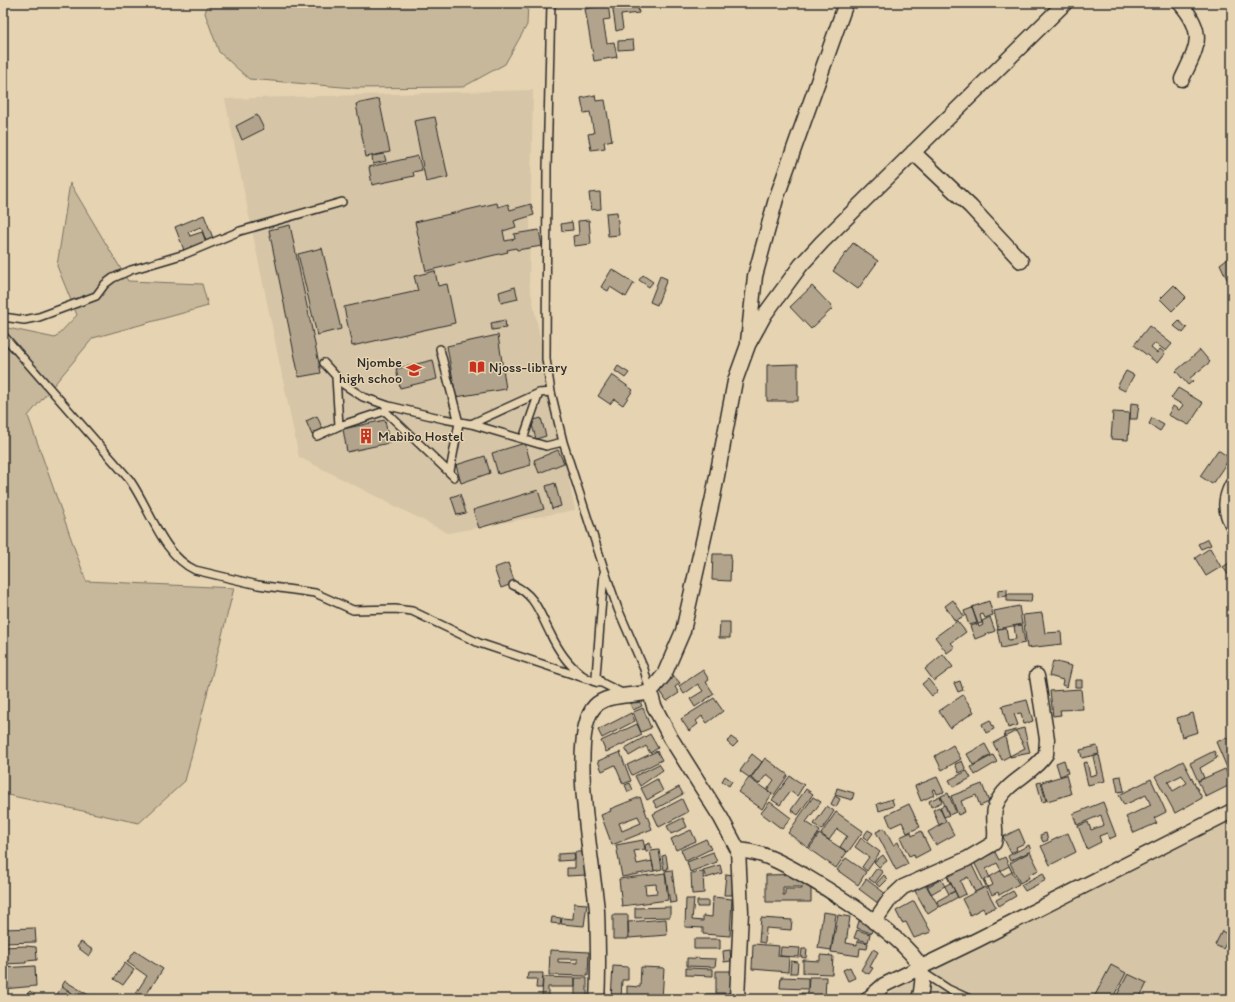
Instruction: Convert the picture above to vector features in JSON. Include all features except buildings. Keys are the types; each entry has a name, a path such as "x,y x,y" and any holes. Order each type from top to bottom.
{"street":[{"path":"748,345 749,319 755,276 776,199 846,3"},
{"path":"597,999 597,910 585,806 583,762 584,738 588,719 594,707 607,699 650,692 664,675 683,631 713,497 735,381 748,345 765,314 801,265 855,208 968,100 1065,3"},
{"path":"1180,3 1185,8 1198,38 1196,47 1182,79"},
{"path":"913,152 970,207 1021,261"},
{"path":"1232,485 1226,506 1228,517 1232,524"},
{"path":"874,922 890,898 903,887 967,859 988,848 995,842 995,811 998,801 1007,790 1046,754 1047,739 1037,676"},
{"path":"650,692 654,706 670,737 721,818 738,850 741,912 737,999"},
{"path":"868,999 884,985 921,969 1232,811"},
{"path":"738,850 766,856 782,863 810,879 874,922 905,950 921,969 922,985 920,999"}],"lane":[{"path":"551,3 547,153 546,351 551,392 563,442 604,569 618,609 644,669 650,692"},
{"path":"3,316 18,320 39,317 96,296 105,284 113,278 131,270 185,254 240,231 342,202"},
{"path":"3,335 129,479 138,491 168,547 186,566 195,570 258,585 315,593 353,610 394,609 412,611 479,643 588,678"},
{"path":"387,409 436,460 452,474 460,422 440,349"},
{"path":"324,363 343,384 363,397 387,409 471,424 546,446 563,442"},
{"path":"336,377 339,426"},
{"path":"471,424 539,393 551,392"},
{"path":"523,439 539,393"},
{"path":"317,436 339,426 387,409"},
{"path":"604,569 596,669 597,678 602,683 628,696"},
{"path":"513,586 529,596 536,604 566,661 593,682 602,683"},
{"path":"921,969 944,987 970,999"}],"shaded area":[{"path":"208,3 528,3 527,25 505,64 463,87 354,88 249,79 219,52 205,13"},
{"name":"Njombe high schoo","path":"533,90 529,283 575,510 448,533 299,457 225,99"},
{"path":"70,183 128,281 202,284 208,306 93,338 28,416 86,581 234,588 185,781 139,823 3,794 3,327 55,338 77,315 57,266"},
{"path":"1232,813 1232,999 881,999 937,965"}],"place":[{"name":"Njoss-library","path":"477,367"},
{"name":"Njombe high schoo","path":"414,370"},
{"name":"Mabibo Hostel","path":"366,436"}]}
